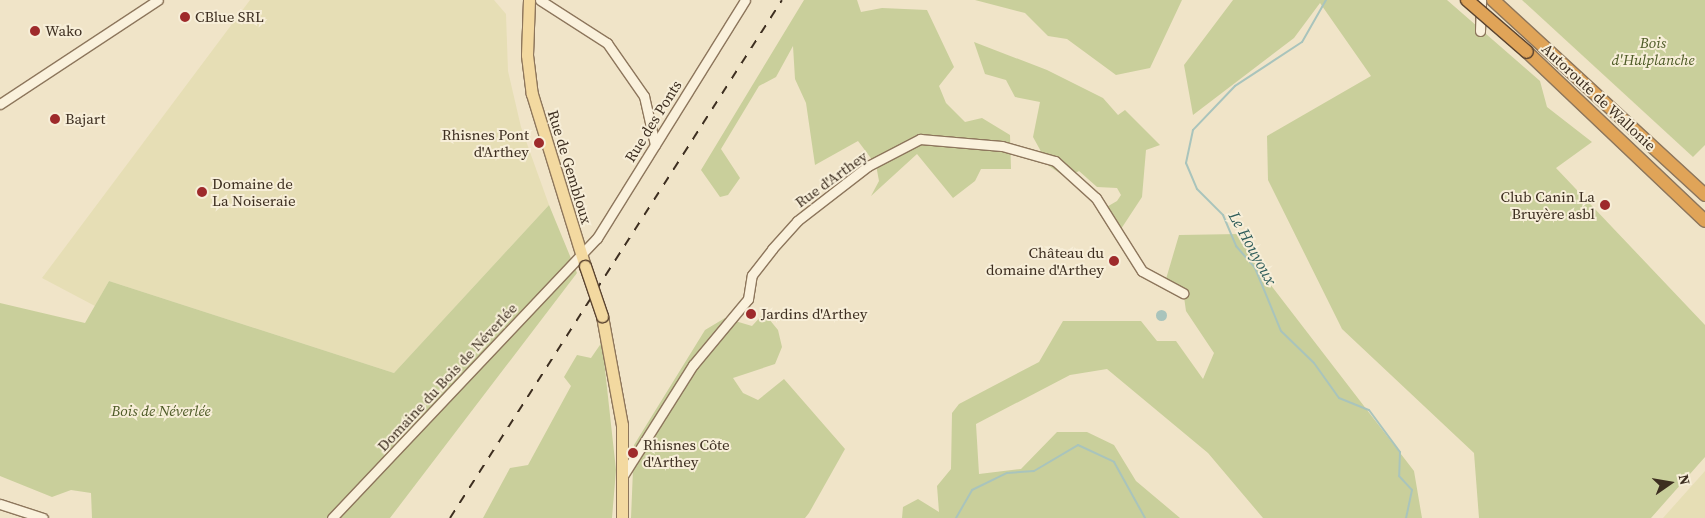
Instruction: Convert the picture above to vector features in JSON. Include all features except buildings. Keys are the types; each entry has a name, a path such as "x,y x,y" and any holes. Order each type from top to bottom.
{"highway":[{"name":"Autoroute de Wallonie","path":"1467,0 1527,52 1705,221"},
{"name":"Autoroute de Wallonie","path":"1493,0 1538,39 1705,195"}],"main road":[{"name":"Rue de Gembloux","path":"529,0 527,55 532,94 609,339 618,385 624,474 622,518"}],"street":[{"path":"0,104 158,0"},
{"path":"540,0 607,43 644,96 654,145"},
{"name":"Rue des Ponts","path":"581,254 597,238 745,0"},
{"path":"1480,31 1481,0"},
{"name":"Rue d'Arthey","path":"624,474 693,365 748,299 752,275 797,220 868,166 920,139 1002,146 1055,161 1096,198 1142,272 1183,293"},
{"name":"Domaine du Bois de Néverlée","path":"332,518 581,254"},
{"path":"0,504 43,518"}],"shaded area":[{"name":"Domaine de La Noiseraie","path":"250,0 494,0 506,14 508,71 521,127 549,205 394,373 109,281 95,306 42,278"},
{"path":"1705,471 1705,518 1663,518"}],"green space":[{"path":"804,0 857,0 861,12 882,8 927,10 954,67 939,86 946,103 965,122 982,118 1010,135 1011,169 981,169 975,181 953,198 917,154 871,196 879,181 876,165 858,141 815,165 806,103 795,79 793,46 776,77 759,86 721,149 740,178 728,195 720,197 701,170"},
{"path":"975,0 1182,0 1150,68 1116,75 1067,39 1048,36 1025,13"},
{"path":"1233,0 1447,0 1540,81 1547,107 1592,142 1556,168 1705,325 1705,457 1651,518 1479,518 1474,453 1342,329 1268,180 1267,136 1371,76 1320,3 1294,38 1193,115 1184,65"},
{"name":"Bois d'Hulplanche","path":"1522,0 1705,0 1705,145 1693,157"},
{"path":"974,42 1047,70 1103,98 1118,115 1125,110 1160,145 1146,150 1142,197 1121,229 1106,223 1098,212 1117,201 1121,195 1117,188 1097,187 1079,171 1067,178 1049,166 1033,137 1040,102 1015,97 1006,80 985,74"},
{"name":"Bois de Néverlée","path":"549,205 577,273 390,518 92,518 91,493 71,490 52,497 0,476 0,303 85,323 109,281 394,373"},
{"path":"1239,234 1270,284 1414,471 1422,518 1263,518 1208,453 1107,369 1070,375 976,424 979,474 1021,469 1057,432 1087,432 1114,445 1136,481 1180,518 902,518 903,507 918,499 939,512 937,486 951,469 952,413 959,404 1039,362 1063,321 1141,321 1157,341 1176,341 1203,379 1214,353 1186,311 1183,290 1166,279 1179,235"},
{"path":"764,313 778,330 782,347 775,364 733,378 743,393 758,400 784,379 845,449 809,513 805,518 631,518 634,445 705,330 725,318 752,326"},
{"path":"602,342 616,470 612,518 483,518 510,468 528,465 571,386 564,377 577,355 591,358"}],"water":[{"path":"1161,309 1167,315 1161,321 1155,315"}],"waterway":[{"name":"Le Houyoux","path":"1326,0 1302,42 1235,86 1193,130 1186,163 1197,189 1223,215 1236,246 1255,268 1281,331 1314,363 1339,398 1369,410 1400,452 1399,476 1412,490 1406,518"},
{"name":"Le Houyoux","path":"956,518 972,490 1007,473 1034,471 1078,445 1114,462 1145,518"}],"railway":[{"path":"450,518 782,0"}],"place":[{"name":"CBlue SRL","path":"185,17"},
{"name":"Wako","path":"35,31"},
{"name":"Bajart","path":"55,119"},
{"name":"Rhisnes Pont d'Arthey","path":"539,143"},
{"name":"Domaine de La Noiseraie","path":"202,192"},
{"name":"Club Canin La Bruyère asbl","path":"1605,205"},
{"name":"Château du domaine d'Arthey","path":"1114,261"},
{"name":"Jardins d'Arthey","path":"751,314"},
{"name":"Rhisnes Côte d'Arthey","path":"633,453"}]}
